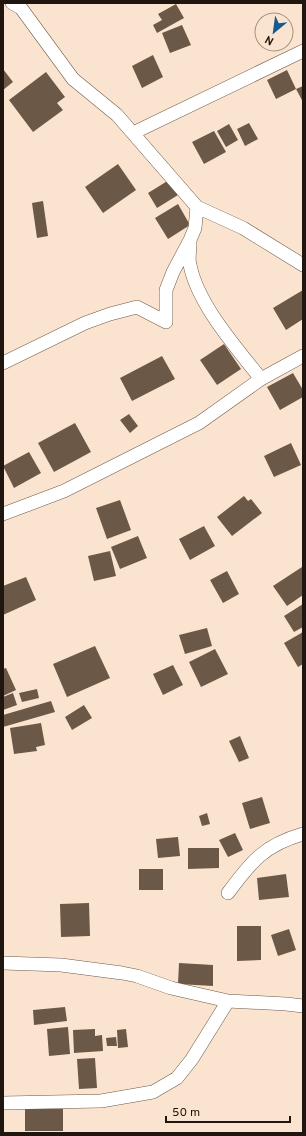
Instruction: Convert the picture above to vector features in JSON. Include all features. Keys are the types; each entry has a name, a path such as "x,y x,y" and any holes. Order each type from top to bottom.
{"street":[{"path":"12,3 21,8 73,79 117,115 197,207 243,228 303,265"},
{"path":"132,133 303,51"},
{"path":"3,364 85,323 137,307 166,322 166,290 173,272 195,228 197,207"},
{"path":"190,240 189,264 195,285 207,308 260,379"},
{"path":"3,514 64,491 199,423 260,379 303,356"},
{"path":"228,893 247,868 266,850 290,838 303,834"},
{"path":"3,963 61,965 122,973 137,976 171,988 228,1001 303,1006"},
{"path":"3,1103 101,1101 153,1092 177,1078 192,1058 228,1001"}],"building":[{"path":"176,4 184,18 157,33 153,25 162,20 158,14"},
{"path":"182,25 191,45 170,53 162,33"},
{"path":"153,55 163,77 142,88 132,66"},
{"path":"3,69 13,82 3,90"},
{"path":"287,70 296,89 276,99 267,80"},
{"path":"46,72 65,97 57,103 63,110 33,132 9,100"},
{"path":"303,86 303,102 296,89"},
{"path":"249,123 258,139 245,146 237,129"},
{"path":"229,124 238,140 226,147 217,131"},
{"path":"214,131 226,152 204,164 192,142"},
{"path":"118,164 136,190 103,213 85,187"},
{"path":"169,180 178,195 157,208 148,193"},
{"path":"43,201 48,236 37,238 32,203"},
{"path":"178,204 190,225 168,239 155,218"},
{"path":"303,290 303,319 286,330 273,308"},
{"path":"224,344 241,369 217,385 200,360"},
{"path":"162,356 175,379 132,401 120,378"},
{"path":"293,373 303,390 303,397 280,410 267,387"},
{"path":"129,414 138,426 130,433 120,420"},
{"path":"75,423 91,452 54,472 38,443"},
{"path":"291,443 301,465 274,477 264,456"},
{"path":"29,452 41,473 14,488 3,466"},
{"path":"244,496 248,501 251,499 262,513 232,536 217,517"},
{"path":"120,500 131,530 107,539 96,508"},
{"path":"204,526 215,546 190,560 179,539"},
{"path":"138,536 147,558 120,569 111,547"},
{"path":"110,551 116,576 94,581 88,556"},
{"path":"302,567 303,595 287,606 273,586"},
{"path":"227,571 239,594 223,603 210,580"},
{"path":"26,577 36,600 3,615 3,586"},
{"path":"303,604 303,627 294,632 284,616"},
{"path":"207,628 212,646 185,654 179,635"},
{"path":"303,632 303,664 298,667 284,643"},
{"path":"95,646 110,678 67,697 53,664"},
{"path":"215,649 228,674 201,687 189,662"},
{"path":"173,665 183,685 163,695 153,674"},
{"path":"6,668 16,690 3,696 3,669"},
{"path":"37,689 39,698 22,702 19,693"},
{"path":"13,693 17,705 3,710 3,697"},
{"path":"51,701 55,712 3,727 3,715"},
{"path":"84,705 92,718 72,730 65,717"},
{"path":"41,723 45,745 36,747 37,751 14,754 10,728"},
{"path":"240,736 249,758 239,762 229,741"},
{"path":"262,797 270,823 250,829 242,803"},
{"path":"207,813 210,824 202,826 199,816"},
{"path":"235,833 243,850 228,857 219,840"},
{"path":"178,837 180,856 158,858 156,839"},
{"path":"188,848 219,848 219,868 188,869"},
{"path":"139,869 163,869 163,890 139,890"},
{"path":"286,874 289,897 259,900 257,878"},
{"path":"89,903 90,936 61,937 60,904"},
{"path":"237,926 261,926 261,960 237,961"},
{"path":"289,929 296,950 278,956 271,935"},
{"path":"179,963 213,965 213,986 178,984"},
{"path":"65,1007 67,1021 34,1025 33,1010"},
{"path":"68,1027 70,1054 49,1056 47,1029"},
{"path":"95,1029 95,1036 102,1035 103,1051 74,1053 73,1030"},
{"path":"126,1029 128,1047 118,1048 117,1030"},
{"path":"116,1037 117,1046 107,1046 106,1038"},
{"path":"95,1058 97,1088 79,1089 77,1059"},
{"path":"25,1109 63,1109 63,1131 25,1131"}]}
